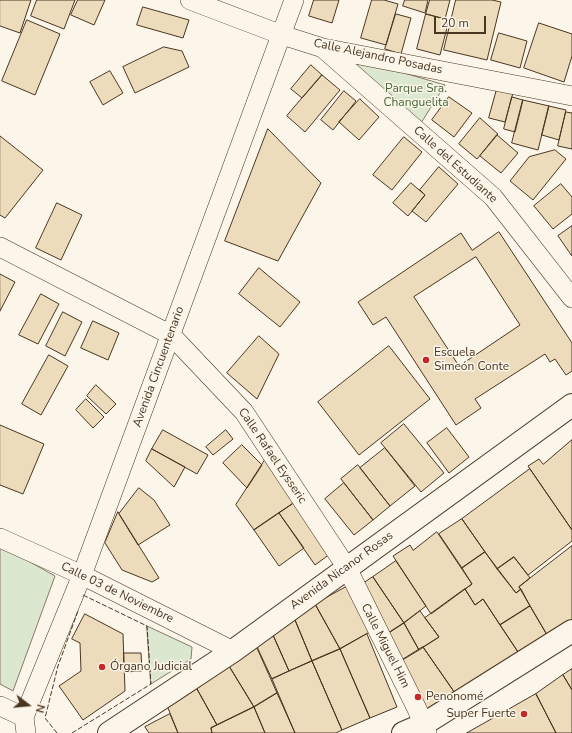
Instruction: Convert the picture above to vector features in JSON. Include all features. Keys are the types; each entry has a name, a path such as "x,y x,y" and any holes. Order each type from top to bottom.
{"main road":[{"name":"Avenida Nicanor Rosas","path":"109,733 233,651 572,405"},
{"path":"403,733 425,728 572,631"}],"street":[{"name":"Calle Alejandro Posadas","path":"190,0 282,35 323,48 572,96"},
{"name":"Avenida Cincuentenario","path":"25,725 171,336 294,0"},
{"name":"Calle del Estudiante","path":"323,48 493,197 572,298"},
{"name":"Calle Rafael Eysseric","path":"0,247 171,336 244,412 347,568"},
{"name":"Calle 03 de Noviembre","path":"0,538 82,575 233,651"},
{"name":"Calle Miguel Him","path":"347,568 425,728"},
{"path":"0,706 25,725"}],"green space":[{"name":"Parque Sra. Changuelita","path":"333,52 445,85 421,123"},
{"path":"2,546 55,576 13,691 0,684 0,549"},
{"path":"147,626 192,647 191,659 151,684"}],"building":[{"path":"0,0 31,0 20,33 0,26"},
{"path":"37,0 75,0 64,29 31,16"},
{"path":"78,0 105,0 94,25 71,15"},
{"path":"314,0 339,0 332,23 309,16"},
{"path":"372,0 384,0 398,4 386,45 361,38"},
{"path":"405,0 428,0 425,13 403,6"},
{"path":"430,0 450,0 445,19 426,14"},
{"path":"456,0 492,0 501,2 487,60 444,50"},
{"path":"143,7 189,20 183,38 137,25"},
{"path":"396,14 411,18 401,54 385,49"},
{"path":"426,14 449,20 440,55 417,49"},
{"path":"27,20 60,34 35,95 2,81"},
{"path":"539,23 572,34 572,56 564,82 524,68"},
{"path":"499,33 527,41 520,68 491,60"},
{"path":"164,47 182,51 189,67 135,93 123,67"},
{"path":"311,65 322,75 302,98 291,89"},
{"path":"110,71 123,93 103,105 90,82"},
{"path":"322,75 340,90 305,132 287,116"},
{"path":"497,89 513,93 505,122 489,118"},
{"path":"344,91 356,101 333,130 321,120"},
{"path":"449,97 472,113 454,137 432,120"},
{"path":"512,97 523,100 515,132 504,129"},
{"path":"360,99 379,117 359,140 339,122"},
{"path":"523,100 549,106 538,150 512,143"},
{"path":"549,106 566,110 559,140 542,135"},
{"path":"566,112 572,113 572,149 558,146"},
{"path":"480,118 498,134 477,159 459,144"},
{"path":"268,129 321,183 278,261 225,241"},
{"path":"497,135 518,153 501,173 480,156"},
{"path":"0,136 43,170 5,218 0,215"},
{"path":"404,137 422,152 392,190 373,175"},
{"path":"555,150 566,159 533,200 510,181 529,157"},
{"path":"439,167 458,184 426,222 412,211 425,195 420,190"},
{"path":"411,183 425,195 408,216 393,203"},
{"path":"561,184 572,197 572,214 553,229 534,206"},
{"path":"57,203 82,215 61,260 36,248"},
{"path":"572,226 572,256 558,236"},
{"path":"499,232 572,343 572,371 566,375 555,359 550,362 545,354 475,399 481,408 456,425 386,317 373,325 358,302 461,233 472,250","holes":["476,257 520,325 459,366 414,297"]},
{"path":"259,268 300,302 280,327 239,294"},
{"path":"0,274 15,282 0,311"},
{"path":"41,294 59,304 38,344 19,335"},
{"path":"63,312 82,322 65,356 46,346"},
{"path":"93,321 119,333 108,360 81,348"},
{"path":"259,336 279,354 257,399 227,373"},
{"path":"389,346 430,399 359,455 318,402"},
{"path":"49,355 68,366 41,415 22,404"},
{"path":"96,385 116,404 106,414 87,396"},
{"path":"86,399 104,417 93,428 76,410"},
{"path":"404,424 444,473 421,492 381,443"},
{"path":"0,425 44,444 23,494 0,485"},
{"path":"447,428 469,457 449,473 427,443"},
{"path":"163,430 208,455 197,474 152,449"},
{"path":"226,430 233,439 213,455 206,447"},
{"path":"572,440 572,530 528,466 539,459 543,464"},
{"path":"242,445 262,465 247,488 223,463"},
{"path":"385,448 415,486 390,506 360,468"},
{"path":"152,449 185,467 174,487 146,461"},
{"path":"265,460 295,502 254,530 236,505"},
{"path":"358,465 390,506 373,520 341,479"},
{"path":"530,469 572,530 572,541 528,575 514,557 497,569 462,519"},
{"path":"344,483 373,520 354,535 325,499"},
{"path":"139,488 154,500 170,525 138,545 119,514"},
{"path":"294,503 330,554 315,565 279,513"},
{"path":"118,512 159,578 152,582 122,570 105,543"},
{"path":"279,513 304,548 279,566 254,530"},
{"path":"462,519 485,552 462,568 439,534"},
{"path":"437,532 472,584 431,614 393,556 410,545 413,550"},
{"path":"572,546 572,626 550,640 519,587"},
{"path":"485,552 516,593 521,589 530,606 500,625 483,599 475,605 465,589 472,584 462,568"},
{"path":"514,557 530,578 519,587 521,589 516,593 497,569"},
{"path":"396,561 426,606 404,623 373,577"},
{"path":"373,577 404,623 384,636 358,587"},
{"path":"348,586 373,630 340,649 315,604"},
{"path":"465,589 475,605 483,599 522,658 457,696 423,647 439,637 425,618"},
{"path":"315,604 340,649 312,661 295,620"},
{"path":"530,606 550,640 522,658 500,625"},
{"path":"420,611 439,637 419,650 404,623"},
{"name":"Órgano Judicial","path":"85,614 123,634 125,691 83,720 59,686 81,671 80,643 72,639"},
{"path":"295,620 312,661 289,671 273,635"},
{"path":"404,623 419,650 399,662 384,636"},
{"path":"367,634 397,707 370,718 340,649"},
{"path":"273,635 289,671 272,679 257,647"},
{"path":"423,647 457,696 427,712 399,662"},
{"path":"257,648 277,693 254,707 229,666"},
{"path":"340,649 370,718 342,730 312,661"},
{"path":"124,653 141,653 142,671 124,672"},
{"path":"312,661 342,730 336,733 295,733 272,679"},
{"path":"229,666 254,707 217,725 197,689"},
{"path":"572,669 572,690 563,675"},
{"path":"563,675 572,690 572,733 556,733 536,694"},
{"path":"197,689 217,725 211,728 212,733 178,733 168,708"},
{"path":"277,693 295,733 265,733 254,707"},
{"name":"Super Fuerte","path":"536,694 556,733 467,733"},
{"path":"254,707 265,733 212,733 211,728"},
{"path":"170,714 178,733 149,733 145,727"}],"fence":[{"path":"72,733 151,684 147,626 83,595 82,597"},
{"path":"57,733 45,718 58,666 78,611"}],"place":[{"name":"Escuela Simeón Conte","path":"426,360"},
{"name":"Órgano Judicial","path":"102,667"},
{"name":"Penonomé","path":"418,697"},
{"name":"Super Fuerte","path":"524,714"}]}
